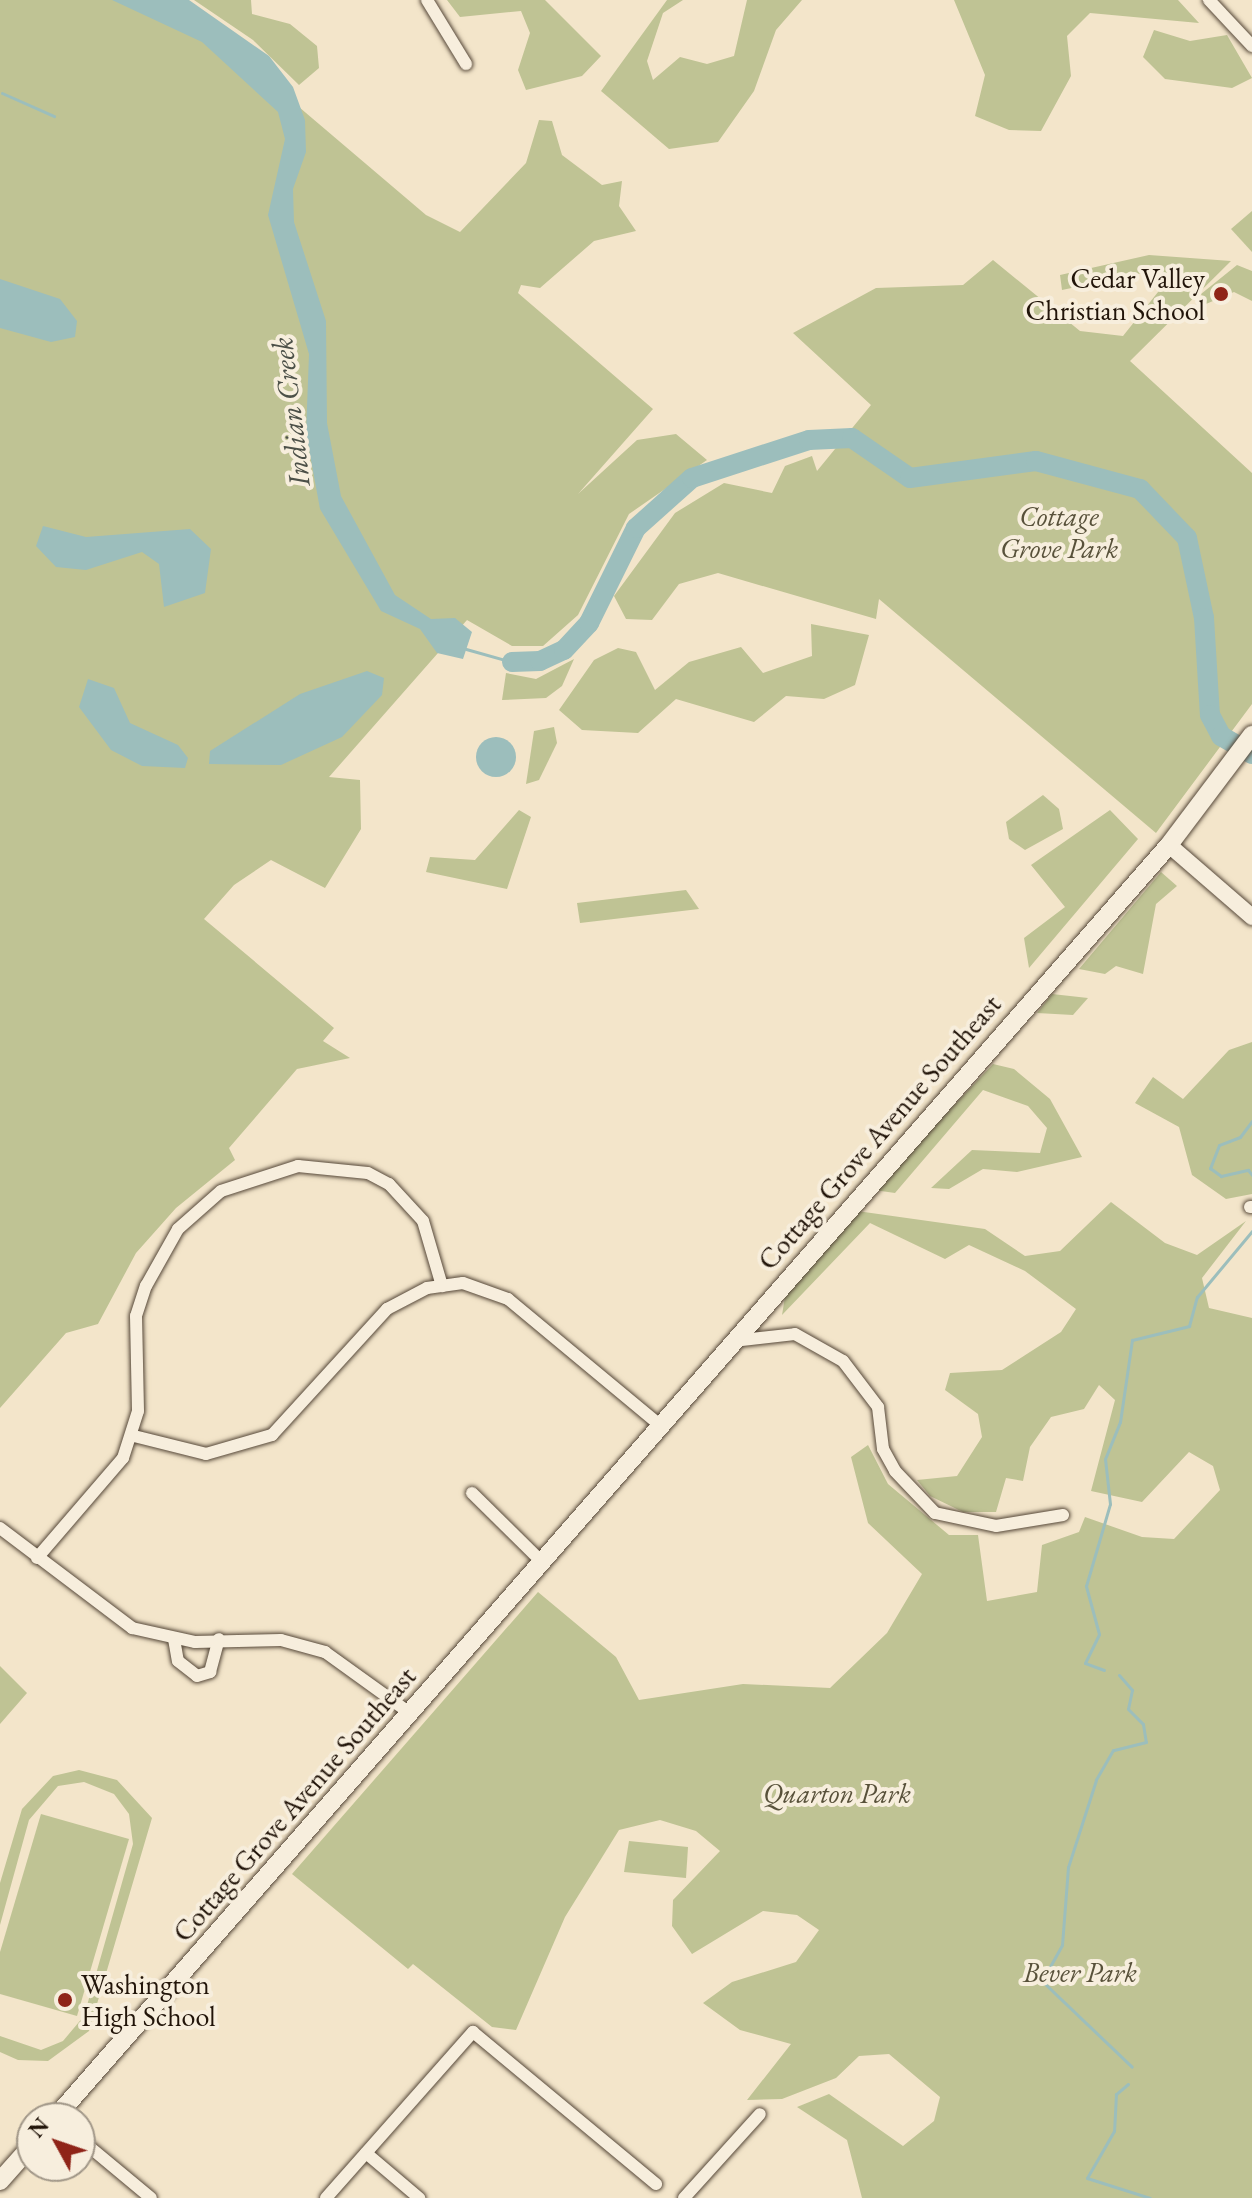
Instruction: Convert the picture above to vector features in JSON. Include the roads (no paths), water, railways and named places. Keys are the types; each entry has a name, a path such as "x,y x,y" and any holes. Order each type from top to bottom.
{"main road":[{"name":"Cottage Grove Avenue Southeast","path":"69,2102 1169,845 1252,735"},
{"path":"0,2181 16,2163"}],"street":[{"path":"427,0 466,64"},
{"path":"1209,0 1252,46"},
{"path":"1169,845 1252,917"},
{"path":"37,1558 106,1481 134,1436 136,1316 146,1286 178,1229 247,1177 321,1165 389,1184 423,1221 442,1286"},
{"path":"134,1436 206,1454 272,1435 387,1309 442,1286 485,1288 508,1299 661,1426"},
{"path":"733,1341 795,1334 843,1361 878,1407 883,1449 895,1471 935,1513 996,1526 1063,1515"},
{"path":"472,1493 542,1562"},
{"path":"0,1528 109,1617 174,1639 281,1640 325,1652 410,1713"},
{"path":"174,1639 178,1661 197,1676 210,1672 219,1639"},
{"path":"326,2198 473,2032 656,2184"},
{"path":"684,2198 760,2114"},
{"path":"96,2152 151,2198"},
{"path":"366,2153 419,2198"}],"water":[{"path":"112,0 189,0 269,56 293,87 305,120 306,152 293,189 294,222 326,321 327,423 341,496 395,595 431,619 455,618 472,632 463,659 437,653 420,629 381,611 320,509 306,433 309,354 268,215 285,139 278,112 202,42"},
{"path":"0,279 60,299 77,321 75,337 51,342 0,328"},
{"path":"43,526 86,537 190,529 211,549 205,593 164,607 159,564 142,552 86,570 56,567 36,546"},
{"path":"367,671 384,678 382,695 342,737 281,765 209,764 210,751 300,694"},
{"path":"88,679 114,688 130,723 178,745 188,758 185,768 142,766 111,750 79,707"},
{"path":"496,737 510,743 516,757 510,771 496,777 482,771 476,757 482,743"}],"waterway":[{"path":"2,93 54,116"},
{"name":"Indian Creek","path":"512,662 540,661 564,650 589,623 636,528 692,478 809,440 852,438 910,478 1036,461 1140,489 1187,538 1204,618 1210,715 1221,736 1252,754"},
{"name":"Indian Creek","path":"466,649 512,662"},
{"path":"1252,1121 1240,1137 1219,1145 1210,1168 1221,1176 1248,1170 1252,1175"},
{"path":"1104,1670 1085,1663 1099,1634 1086,1586 1110,1504 1105,1459 1120,1422 1132,1340 1189,1326 1197,1297 1252,1231"},
{"path":"1119,1675 1132,1690 1128,1709 1143,1724 1146,1742 1113,1750 1096,1780 1068,1867 1062,1945 1042,1981 1132,2067"},
{"path":"1128,2084 1116,2094 1114,2131 1087,2178 1150,2198"}],"place":[{"name":"Cedar Valley Christian School","path":"1221,294"},
{"name":"Washington High School","path":"65,2000"}],"park label":[{"name":"Cottage Grove Park","path":"1059,532"},
{"name":"Quarton Park","path":"837,1793"},
{"name":"Bever Park","path":"1080,1972"}]}
